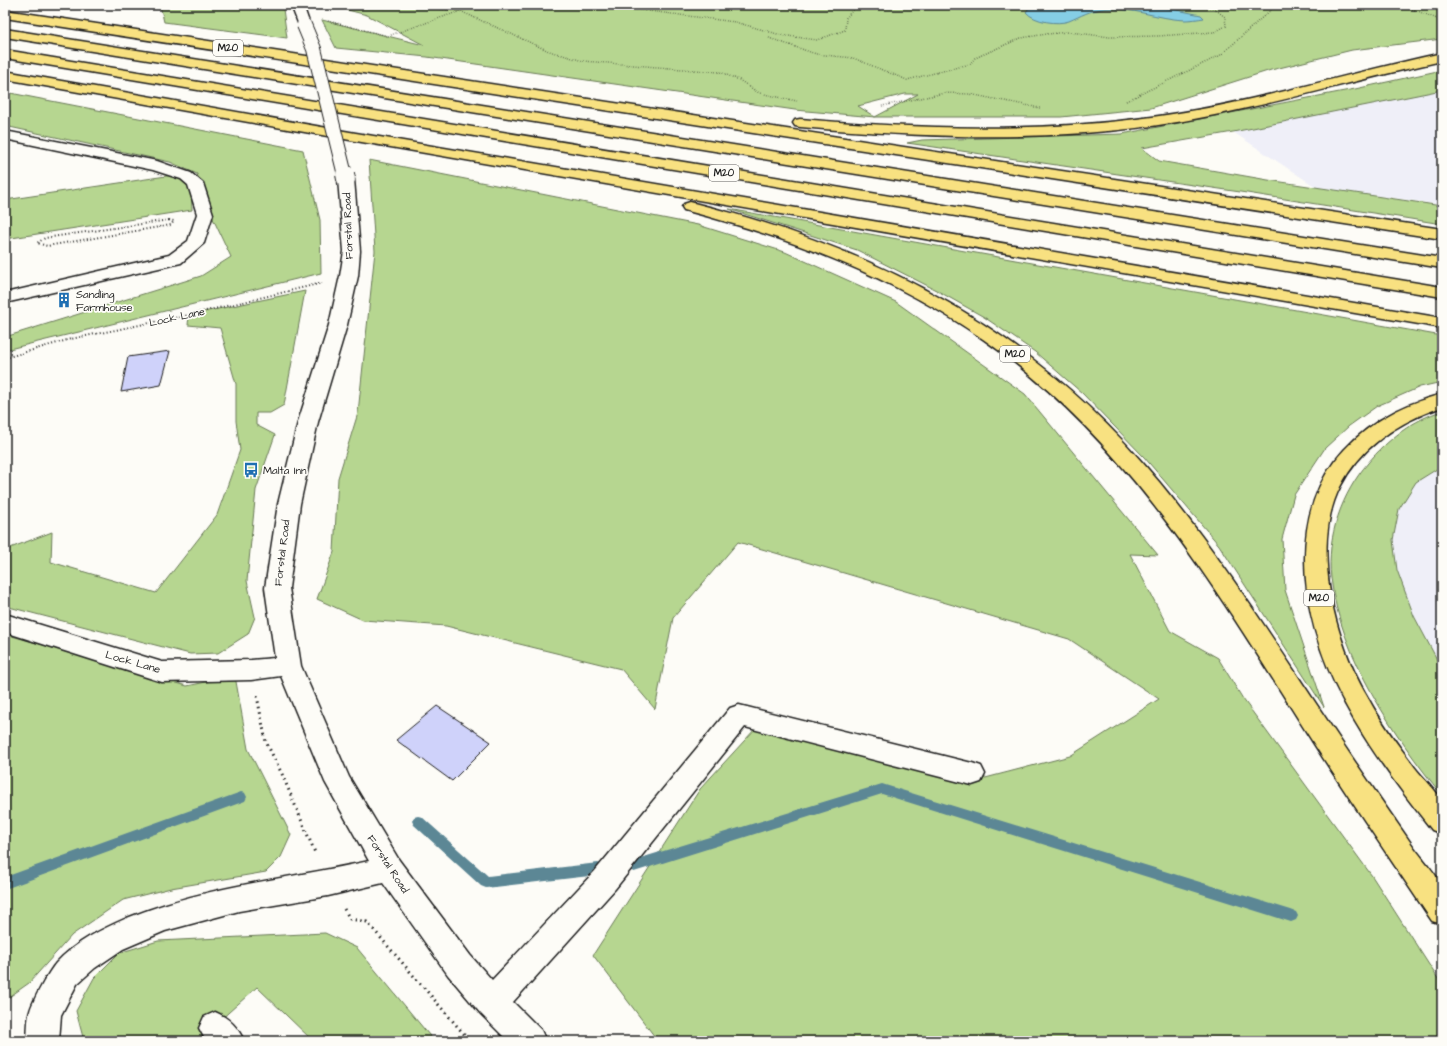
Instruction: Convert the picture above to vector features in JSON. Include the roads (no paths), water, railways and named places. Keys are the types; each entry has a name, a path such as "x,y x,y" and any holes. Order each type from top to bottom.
{"highway":[{"name":"M20","path":"5,14 451,82 771,133 1442,234"},
{"name":"M20","path":"5,33 1442,263"},
{"name":"M20","path":"5,54 1442,292"},
{"name":"M20","path":"451,82 835,127 930,133 1004,134 1080,131 1204,113 1274,98 1380,70 1442,57"},
{"name":"M20","path":"5,75 350,136 1442,323"},
{"name":"M20","path":"350,136 509,170 652,198 748,223 801,241 880,273 920,292 993,338 1026,362 1096,425 1132,463 1180,522 1216,572 1360,793 1442,911"},
{"name":"M20","path":"1442,400 1408,414 1385,426 1363,442 1348,459 1334,480 1323,502 1316,562 1321,613 1332,648 1347,685 1371,729 1442,822"}],"street":[{"name":"Forstal Road","path":"301,15 314,49 346,179 352,251 349,276 338,325 308,422 289,504 277,588 289,666 338,782 388,869 459,965 492,1004 530,1041"},
{"path":"5,135 157,166 186,176 195,183 205,214 196,242 175,259 5,298"},
{"name":"Lock Lane","path":"5,623 162,672 252,670 289,666"},
{"path":"492,1004 605,880 739,715 972,774"},
{"path":"44,1041 45,1012 66,974 84,958 112,939 162,918 238,898 328,883 388,869"}],"water":[{"path":"1031,5 1153,5 1201,15 1204,18 1187,20 1175,19 1125,10 1104,9 1090,12 1069,21 1053,23 1035,18 1026,12"}],"waterway":[{"path":"634,866 882,789 1291,916"},
{"path":"5,883 241,797"},
{"path":"418,821 486,882 598,869"}],"place":[{"name":"Sandling Farmhouse","path":"64,300"},
{"name":"Malta Inn","path":"251,470"}]}
